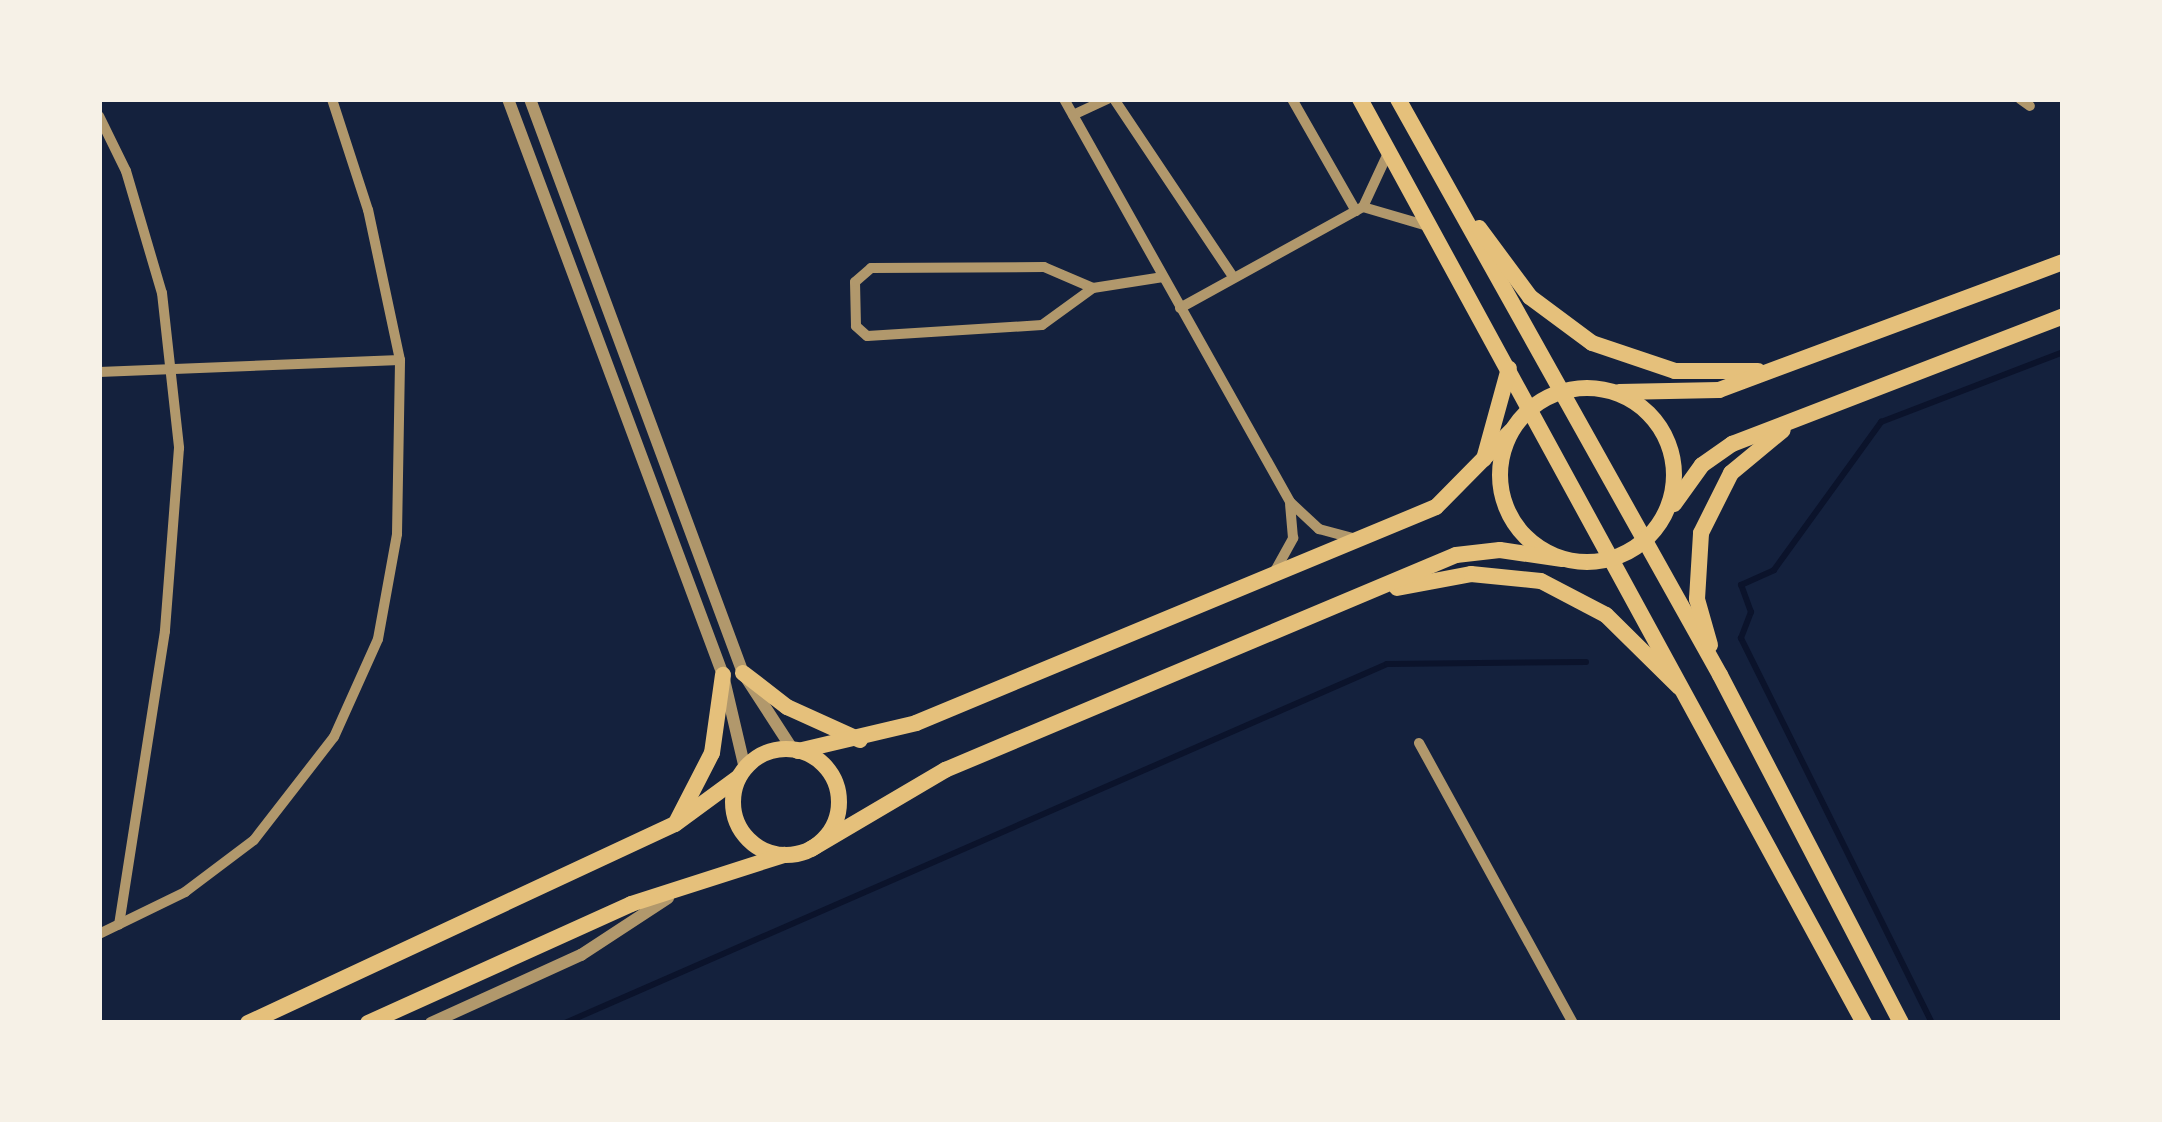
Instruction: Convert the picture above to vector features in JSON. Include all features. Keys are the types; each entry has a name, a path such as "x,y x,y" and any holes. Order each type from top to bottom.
{"highway":[{"path":"1360,99 1616,558 1864,1023"},
{"path":"1398,99 1720,675 1901,1023"},
{"path":"1436,171 1556,322 1631,361 1676,371 1771,371"},
{"path":"248,1023 675,824 775,750 861,740 1436,507 1482,466 1532,406 1560,392 1719,390 2063,262"},
{"path":"368,1023 696,878 811,849 945,770 1456,555 1500,550 1562,559 1616,558 1644,542 1716,454 2063,316"},
{"path":"1482,466 1509,368"},
{"path":"1613,392 1664,434 1674,476 1663,519"},
{"path":"1720,675 1697,598 1701,532 1731,473 1789,425"},
{"path":"1511,431 1499,482 1505,507 1528,539 1562,559"},
{"path":"1355,596 1472,574 1541,581 1606,615 1694,703"},
{"path":"743,673 787,707 861,740"},
{"path":"675,824 712,753 722,675"},
{"path":"796,750 826,767 839,796 833,827 811,849"},
{"path":"742,773 737,822 756,846 784,855"}],"street":[{"path":"99,934 184,892 254,840 305,782 356,697 378,639 397,535 400,360 368,210 332,99"},
{"path":"508,99 722,675 742,773"},
{"path":"530,99 743,673 796,750"},
{"path":"1064,99 1290,502 1319,529 1356,539"},
{"path":"1073,115 1110,99 1233,277"},
{"path":"1292,99 1360,209"},
{"path":"99,116 144,224 176,371 165,631 118,924"},
{"path":"1360,209 1389,151"},
{"path":"1180,308 1360,209 1397,211 1433,230"},
{"path":"1094,287 1044,267 872,268 855,282 856,326 867,336 1042,326 1094,287 1163,277"},
{"path":"99,372 400,360"},
{"path":"1274,573 1293,538 1290,502"},
{"path":"1419,743 1573,1023"},
{"path":"431,1023 580,955 696,878"}],"waterway":[{"path":"1932,1023 1741,638 1751,612 1741,585 1774,570 1881,422 2063,352"},
{"path":"565,1023 1387,664 1586,662"}]}
